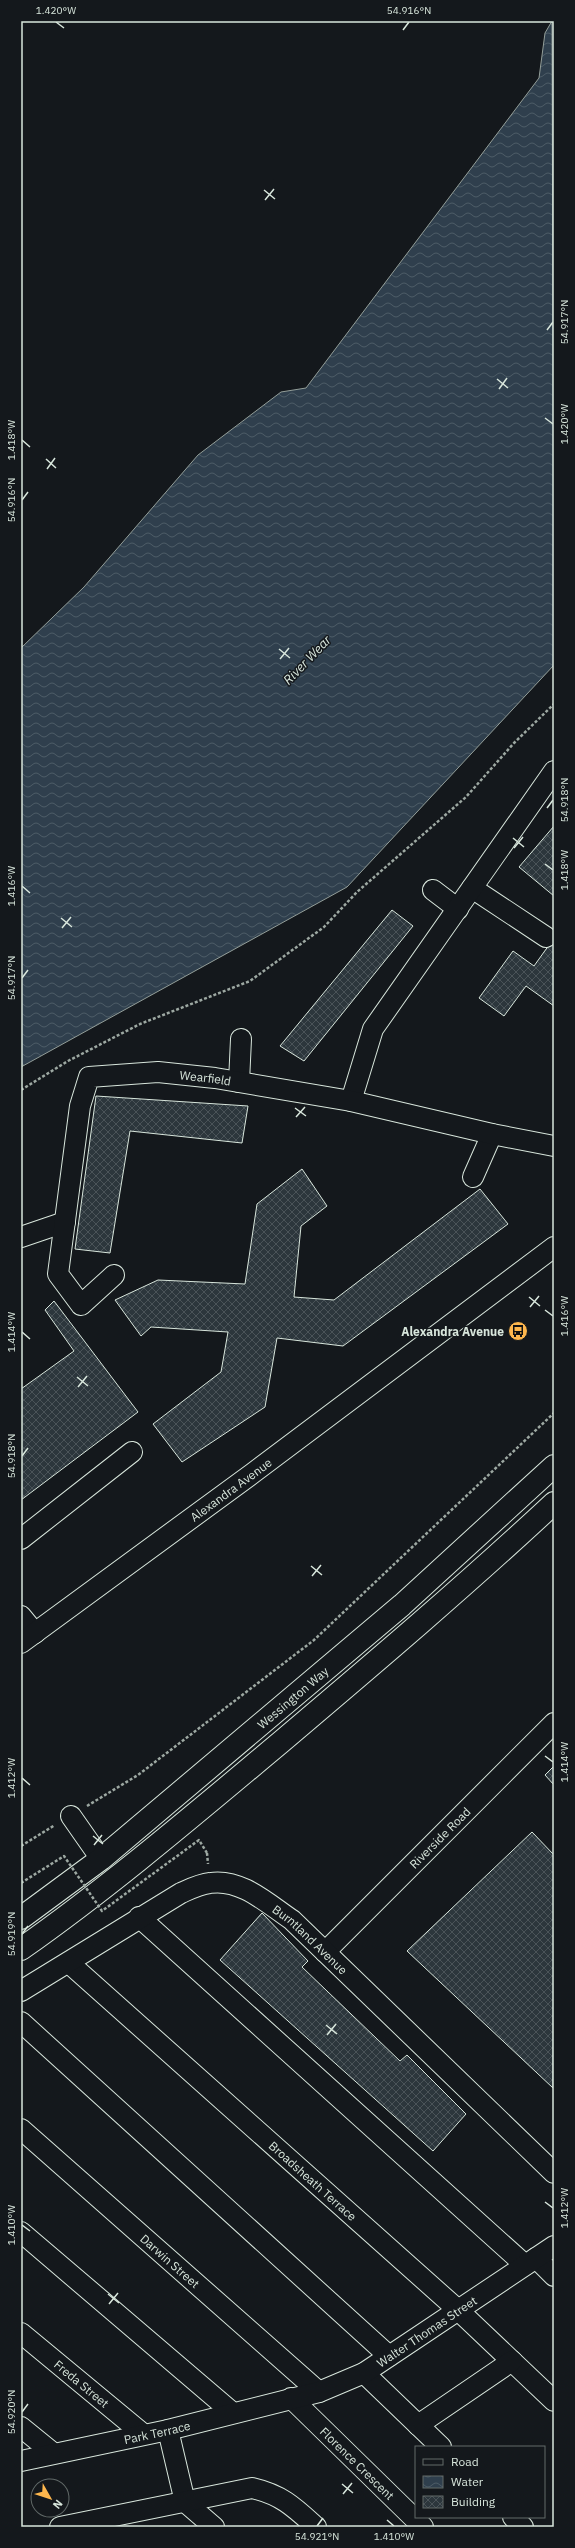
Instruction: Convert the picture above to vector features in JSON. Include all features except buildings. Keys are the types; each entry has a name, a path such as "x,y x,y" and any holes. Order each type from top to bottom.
{"main road":[{"name":"Wessington Way","path":"21,1918 101,1859 402,1605 554,1466"},
{"path":"21,1949 112,1881 197,1813 412,1632 554,1503"}],"street":[{"path":"351,1101 373,1029 554,771"},
{"path":"472,888 546,937"},
{"path":"433,890 458,909"},
{"path":"239,1082 241,1039"},
{"name":"Wearfield","path":"114,1275 81,1305 58,1274 80,1106 89,1077 158,1072 239,1082 351,1101 492,1134 554,1146"},
{"path":"473,1178 492,1134"},
{"path":"21,1237 65,1222"},
{"name":"Alexandra Avenue","path":"28,1638 259,1468 554,1247"},
{"path":"21,1539 132,1452"},
{"path":"21,1616 28,1638"},
{"name":"Riverside Road","path":"325,1952 554,1723"},
{"path":"71,1816 101,1859"},
{"name":"Burntland Avenue","path":"21,1991 180,1893 210,1883 231,1883 252,1893 292,1920 554,2172"},
{"path":"139,1917 530,2262 554,2276"},
{"name":"Broadsheath Terrace","path":"69,1962 457,2309 554,2401"},
{"path":"21,2022 389,2356"},
{"name":"Darwin Street","path":"21,2129 319,2392"},
{"path":"21,2232 233,2413"},
{"name":"Walter Thomas Street","path":"291,2398 319,2392 364,2373 457,2309 554,2246"},
{"name":"Freda Street","path":"21,2333 143,2434"},
{"path":"418,2425 512,2360"},
{"path":"364,2373 439,2446"},
{"name":"Park Terrace","path":"21,2461 143,2434 168,2430 291,2398"},
{"name":"Florence Crescent","path":"291,2398 423,2527"},
{"path":"21,2428 53,2454"},
{"path":"168,2430 185,2502 214,2527"},
{"path":"60,2527 118,2522 185,2502 252,2488 271,2492 289,2502 316,2527"},
{"path":"514,2518 523,2527"}],"path":[{"path":"21,1090 68,1061 140,1024 250,981 324,927 357,892 466,797 514,743 554,704"},
{"path":"21,1846 138,1775 314,1640 554,1413"},
{"path":"21,1883 64,1856 102,1911 199,1840 207,1853"}],"water":[{"name":"River Wear","path":"552,21 554,665 347,887 21,1067 21,648 84,587 198,455 281,392 306,388 539,78 545,33"}],"place":[{"name":"Alexandra Avenue","path":"518,1331"}]}
